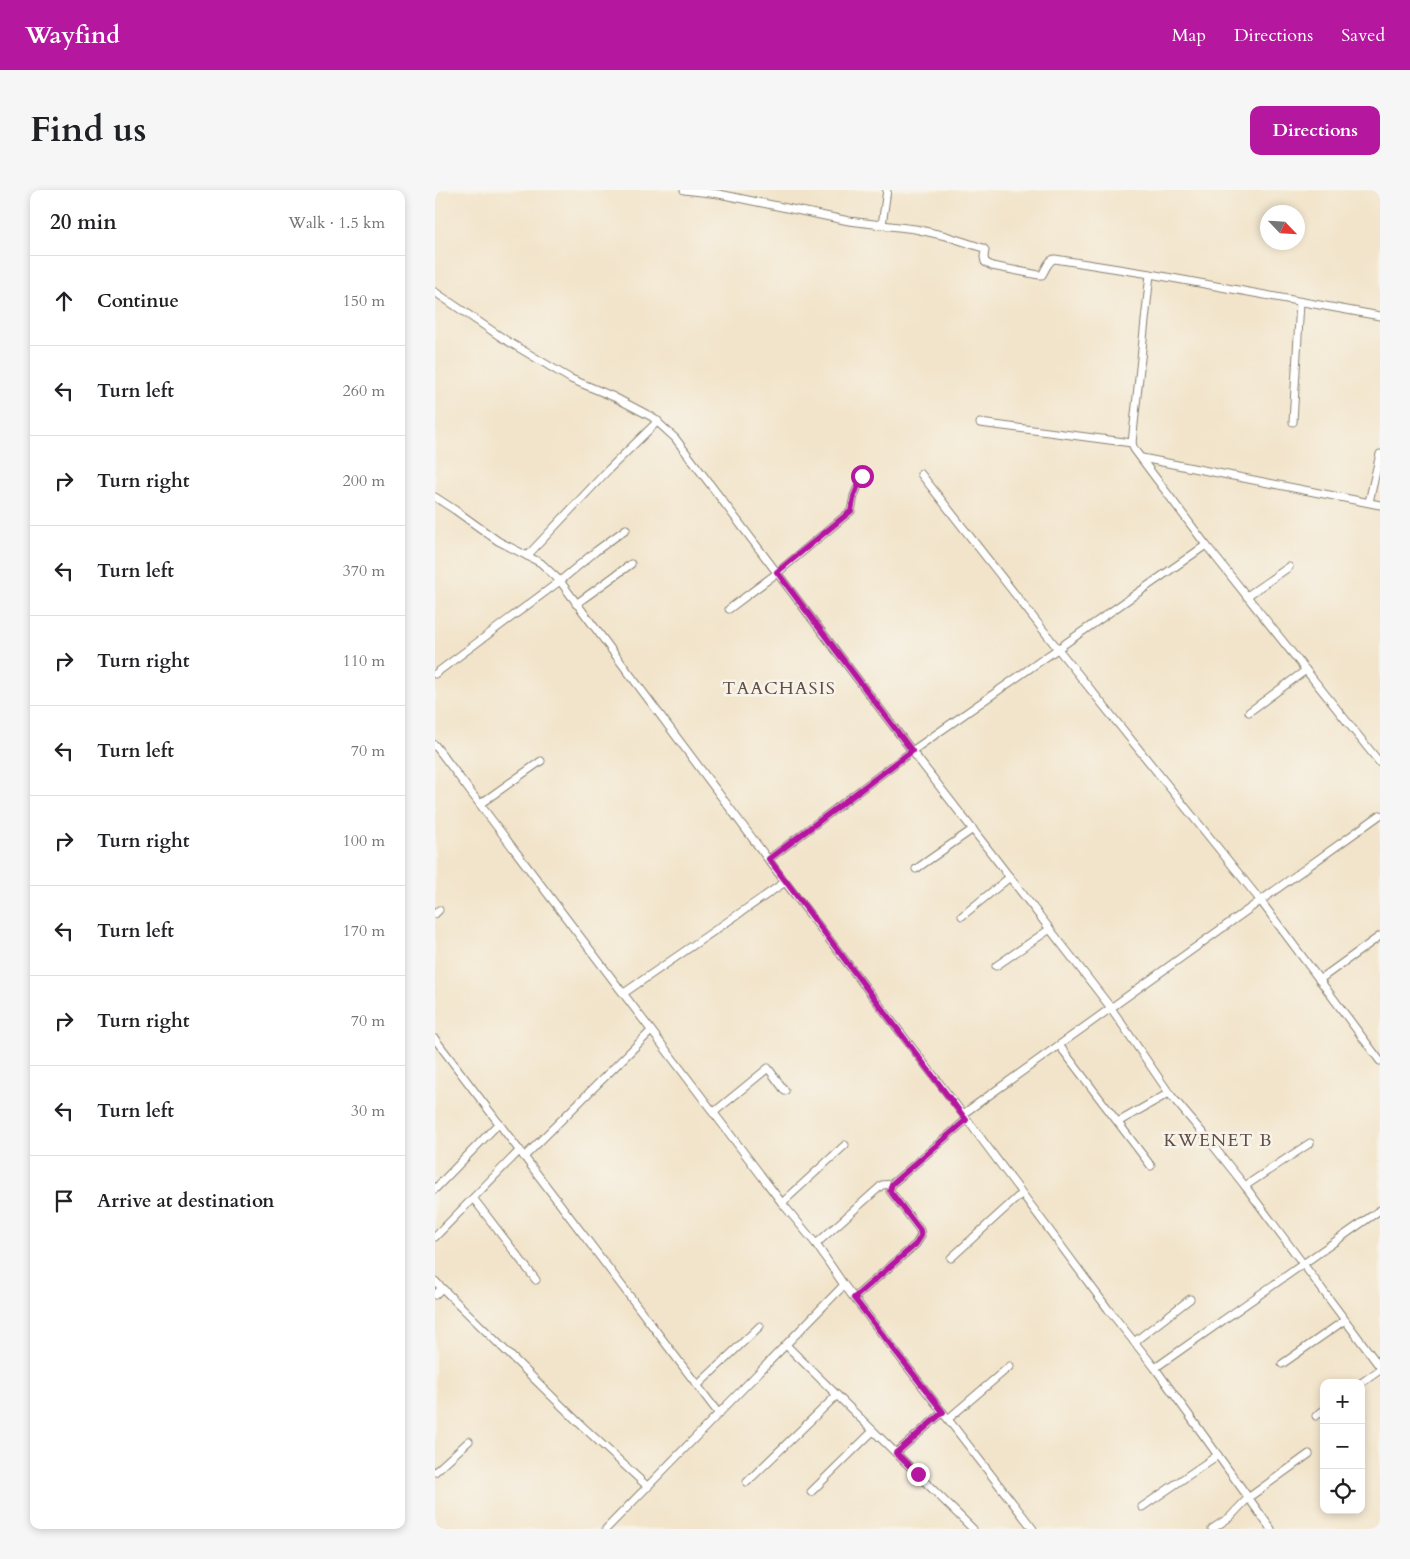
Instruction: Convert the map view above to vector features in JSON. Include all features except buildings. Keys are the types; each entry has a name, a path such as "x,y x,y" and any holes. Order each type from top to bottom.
{"street":[{"path":"684,190 719,194 849,220 915,229 979,246 985,250 984,257 987,264 1039,275 1042,275 1052,259 1055,258 1380,316"},
{"path":"882,225 887,190"},
{"path":"1150,274 1132,443 1134,449 1206,545 1380,764"},
{"path":"435,292 504,339 571,379 614,397 658,421 684,448 912,751 1111,1008 1169,1093 1245,1186 1345,1320 1380,1369 1365,1380"},
{"path":"1293,422 1300,302"},
{"path":"527,556 609,469 658,421"},
{"path":"980,423 1132,443"},
{"path":"1369,502 1380,454"},
{"path":"1142,458 1380,505"},
{"path":"921,474 1058,649 1260,900 1380,1061"},
{"path":"729,609 851,511 854,496 862,476"},
{"path":"435,497 498,541 547,567 560,581 785,882 1155,1368 1271,1529"},
{"path":"435,674 560,581 626,529"},
{"path":"769,859 912,751 1206,545"},
{"path":"576,604 631,564"},
{"path":"1247,596 1289,568"},
{"path":"1249,712 1305,670"},
{"path":"435,745 651,1031 816,1244 844,1285 1033,1529"},
{"path":"480,804 541,761"},
{"path":"854,1298 916,1244 921,1236 920,1230 890,1191 892,1184 964,1117 1059,1045 1380,815"},
{"path":"916,869 973,829"},
{"path":"962,916 1010,877"},
{"path":"624,993 785,882"},
{"path":"996,966 1050,929"},
{"path":"1319,980 1380,936"},
{"path":"524,1157 651,1031"},
{"path":"435,1039 719,1414"},
{"path":"1059,1045 1151,1166"},
{"path":"713,1112 768,1068 785,1091"},
{"path":"1118,1122 1169,1093"},
{"path":"435,1189 499,1123"},
{"path":"1245,1186 1310,1143"},
{"path":"782,1202 845,1145"},
{"path":"435,1237 519,1150"},
{"path":"816,1244 882,1185 892,1184"},
{"path":"951,1258 1021,1194"},
{"path":"473,1198 537,1280"},
{"path":"1155,1368 1380,1210"},
{"path":"435,1281 580,1424 648,1487"},
{"path":"606,1529 844,1285"},
{"path":"435,1295 442,1288"},
{"path":"1134,1342 1190,1299"},
{"path":"1282,1364 1345,1320"},
{"path":"698,1384 760,1326"},
{"path":"786,1345 973,1529"},
{"path":"948,1419 1010,1366"},
{"path":"747,1482 837,1395"},
{"path":"896,1453 943,1412"},
{"path":"1316,1416 1320,1413"},
{"path":"811,1492 873,1431"},
{"path":"435,1472 469,1441"},
{"path":"1212,1529 1230,1517 1248,1498 1309,1454"},
{"path":"1142,1507 1218,1455"}],"district":[{"name":"TAACHASIS","path":"779,688"},
{"name":"KWENET B","path":"1218,1140"}],"route":[{"path":"862,476 854,496 851,511 777,572 912,751 769,859 966,1120 890,1187 892,1194 920,1230 921,1236 916,1244 854,1298 943,1412 896,1453 918,1474"}]}
